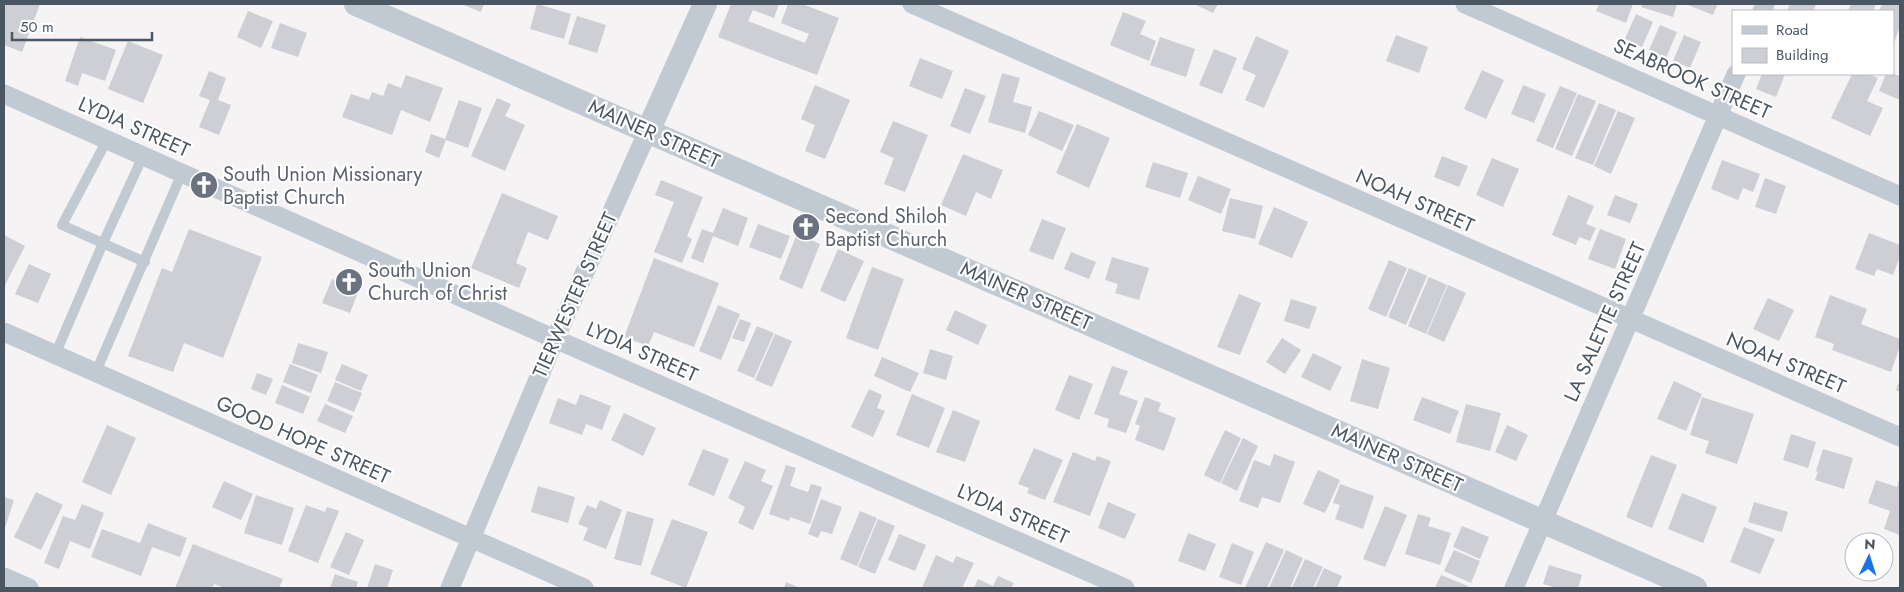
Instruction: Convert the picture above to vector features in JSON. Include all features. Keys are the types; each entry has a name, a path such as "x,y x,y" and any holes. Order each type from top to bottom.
{"street":[{"name":"MAINER STREET","path":"356,4 1695,588"},
{"name":"TIERWESTER STREET","path":"450,588 555,339 705,4"},
{"name":"NOAH STREET","path":"912,4 1900,437"},
{"name":"SEABROOK STREET","path":"1465,4 1900,196"},
{"name":"LA SALETTE STREET","path":"1514,588 1720,115 1736,75"},
{"name":"LYDIA STREET","path":"4,94 555,339 1125,588"},
{"name":"GOOD HOPE STREET","path":"4,332 584,588"},
{"path":"4,577 28,588"}],"lane":[{"path":"107,140 62,225 145,262"},
{"path":"55,354 143,156"},
{"path":"96,374 182,173"}],"building":[{"path":"6,4 40,4 22,52 4,45 4,10"},
{"path":"461,4 484,4 481,12"},
{"path":"537,4 571,14 564,39 530,29"},
{"path":"731,4 779,4 774,18 753,10 748,21 805,43 809,34 781,23 788,4 802,4 839,18 817,75 718,37"},
{"path":"1194,4 1218,4 1213,13"},
{"path":"1599,4 1633,4 1626,23 1596,11"},
{"path":"1643,4 1677,4 1673,17 1641,7"},
{"path":"1688,4 1718,4 1713,15"},
{"path":"1790,4 1816,4 1813,10 1787,10"},
{"path":"1851,4 1876,4 1873,10 1848,10"},
{"path":"1882,4 1900,4 1900,26 1894,43 1894,10 1879,10"},
{"path":"248,11 273,21 261,48 237,37"},
{"path":"1123,12 1146,21 1140,34 1156,41 1149,61 1110,45"},
{"path":"1636,14 1653,22 1642,47 1625,39"},
{"path":"577,16 606,25 597,53 568,44"},
{"path":"280,23 307,33 298,57 271,48"},
{"path":"1660,25 1677,32 1666,58 1649,50"},
{"path":"1396,35 1428,47 1419,73 1386,61"},
{"path":"1684,35 1701,42 1690,68 1673,61"},
{"path":"1256,36 1289,51 1264,108 1245,100 1256,75 1242,69"},
{"path":"80,37 116,50 105,81 82,73 78,86 65,81"},
{"path":"1160,37 1195,49 1186,77 1150,65"},
{"path":"128,41 163,55 143,103 108,89"},
{"path":"1214,49 1237,58 1222,94 1199,85"},
{"path":"920,58 953,71 942,99 909,86"},
{"path":"1482,70 1504,80 1486,119 1464,109"},
{"path":"209,71 226,78 218,100 231,105 219,135 199,127 210,100 199,96"},
{"path":"1002,73 1020,78 1013,102 1032,107 1025,133 988,122"},
{"path":"1894,74 1900,76 1900,100 1879,91 1886,75"},
{"path":"406,75 443,88 430,122 401,110 392,135 342,117 351,94 369,100 372,92 383,96 388,83 401,88"},
{"path":"1762,75 1785,75 1776,97 1756,89"},
{"path":"1852,75 1870,75 1878,78 1867,101 1883,108 1870,136 1831,118"},
{"path":"815,85 850,100 825,159 805,151 815,125 801,119"},
{"path":"1523,85 1546,94 1534,123 1511,114"},
{"path":"1560,86 1577,93 1553,148 1536,141"},
{"path":"965,88 986,96 970,134 950,126"},
{"path":"1578,94 1596,101 1572,156 1555,149"},
{"path":"497,98 511,104 505,116 525,125 505,171 471,156"},
{"path":"459,100 482,108 468,148 446,140 439,158 425,152 431,134 445,139"},
{"path":"1599,103 1616,110 1593,165 1575,158"},
{"path":"1039,111 1074,125 1062,151 1028,135"},
{"path":"1618,111 1635,118 1611,174 1594,166"},
{"path":"893,121 928,135 905,192 884,184 894,158 880,152"},
{"path":"1077,124 1110,138 1089,188 1056,173"},
{"path":"963,154 1003,170 991,199 976,192 966,216 941,205"},
{"path":"1442,156 1468,166 1459,187 1434,177"},
{"path":"1492,158 1519,169 1503,207 1476,195"},
{"path":"1722,160 1760,174 1753,192 1743,188 1738,200 1711,189"},
{"path":"1153,162 1188,173 1180,198 1145,187"},
{"path":"1198,176 1231,189 1221,214 1188,200"},
{"path":"1765,178 1786,186 1776,214 1755,207"},
{"path":"661,180 703,197 687,236 692,239 682,263 654,252 674,202 655,195"},
{"path":"502,193 558,216 548,240 528,232 516,263 527,268 519,288 471,268"},
{"path":"1568,195 1594,206 1586,224 1596,228 1590,241 1579,237 1576,245 1552,235"},
{"path":"1615,195 1638,204 1630,223 1607,215"},
{"path":"1230,198 1263,206 1255,239 1222,231"},
{"path":"1274,207 1308,222 1292,258 1258,244"},
{"path":"723,208 748,218 738,246 713,236 703,263 691,258 702,229 713,233"},
{"path":"1042,219 1066,228 1053,260 1029,251"},
{"path":"758,224 790,236 781,259 749,247"},
{"path":"189,229 262,257 223,358 184,343 173,372 128,356 162,268 172,272"},
{"path":"1600,229 1626,239 1615,269 1588,259"},
{"path":"1869,233 1900,245 1900,256 1893,275 1877,269 1874,276 1855,269"},
{"path":"797,234 820,244 802,289 779,279"},
{"path":"4,235 25,246 4,287"},
{"path":"838,249 864,261 845,302 820,291"},
{"path":"1071,252 1096,262 1089,279 1064,269"},
{"path":"1112,257 1149,268 1139,300 1115,293 1118,284 1105,280"},
{"path":"654,258 719,283 694,347 654,332 648,346 624,337"},
{"path":"1389,260 1407,268 1386,317 1368,309"},
{"path":"29,264 51,274 38,303 15,294"},
{"path":"872,267 904,279 878,350 846,338"},
{"path":"1409,268 1427,276 1406,325 1388,317"},
{"path":"1429,277 1447,285 1426,334 1408,326"},
{"path":"332,279 359,290 350,313 322,303"},
{"path":"1448,285 1466,293 1444,342 1427,334"},
{"path":"1239,294 1261,303 1240,355 1217,347"},
{"path":"1830,295 1867,309 1861,324 1900,339 1900,346 1891,372 1832,350 1834,344 1815,337"},
{"path":"1768,298 1794,310 1779,341 1753,329"},
{"path":"1291,299 1317,307 1309,329 1284,321"},
{"path":"718,305 740,314 721,360 699,351"},
{"path":"955,310 987,325 978,345 946,330"},
{"path":"740,319 751,323 744,342 732,338"},
{"path":"757,326 774,333 754,378 737,371"},
{"path":"775,334 792,341 772,387 755,380"},
{"path":"1282,338 1301,350 1285,374 1266,362"},
{"path":"298,343 328,352 321,373 292,363"},
{"path":"930,349 953,356 946,380 923,373"},
{"path":"1313,353 1342,367 1330,391 1301,377"},
{"path":"882,357 919,373 910,392 874,376"},
{"path":"1362,359 1390,368 1378,409 1350,401"},
{"path":"290,364 318,375 311,393 283,382"},
{"path":"342,364 368,375 361,391 335,380"},
{"path":"1112,366 1128,371 1119,394 1138,401 1126,433 1107,427 1109,419 1094,414"},
{"path":"257,373 273,379 266,395 251,389"},
{"path":"1069,375 1093,384 1079,420 1055,410"},
{"path":"1900,379 1900,392 1896,390"},
{"path":"1674,381 1702,394 1686,431 1657,419"},
{"path":"335,382 362,393 354,412 327,401"},
{"path":"282,385 310,397 303,414 275,403"},
{"path":"869,389 882,395 877,408 885,411 873,437 851,427"},
{"path":"580,394 611,406 602,430 586,424 582,435 549,423 558,398 576,405"},
{"path":"912,394 945,408 929,448 896,435"},
{"path":"1145,397 1161,403 1158,411 1176,418 1164,451 1135,440 1140,426 1135,424"},
{"path":"1422,397 1459,411 1450,434 1413,420"},
{"path":"1702,397 1754,414 1737,464 1705,453 1709,441 1690,435"},
{"path":"325,404 353,416 345,433 317,421"},
{"path":"1466,404 1501,413 1490,451 1456,442"},
{"path":"953,410 980,421 965,462 936,452"},
{"path":"624,413 656,428 643,456 611,440"},
{"path":"107,425 136,438 111,495 82,482"},
{"path":"1507,425 1528,435 1516,461 1495,452"},
{"path":"1225,430 1241,438 1220,483 1204,475"},
{"path":"1791,434 1816,442 1808,468 1783,460"},
{"path":"1243,438 1258,446 1237,491 1221,483"},
{"path":"1034,448 1063,460 1045,500 1027,493 1029,488 1018,484"},
{"path":"703,449 729,459 714,496 688,485"},
{"path":"1823,449 1853,458 1844,489 1815,480"},
{"path":"1073,452 1095,461 1097,456 1111,461 1090,516 1053,502"},
{"path":"1274,454 1295,462 1280,503 1262,497 1258,508 1239,501 1254,460 1270,466"},
{"path":"1651,455 1677,465 1652,528 1626,517"},
{"path":"745,461 766,470 761,481 773,486 753,530 738,523 745,507 728,498"},
{"path":"786,465 796,468 790,486 808,492 811,484 822,487 810,524 790,517 789,521 769,514"},
{"path":"1318,470 1340,480 1325,513 1303,504"},
{"path":"1900,477 1900,535 1884,529 1890,511 1868,503 1876,480 1897,487"},
{"path":"224,481 253,494 241,520 212,507"},
{"path":"1340,484 1374,496 1363,529 1335,519 1340,505 1333,503"},
{"path":"538,486 575,497 568,523 531,512"},
{"path":"36,492 63,505 41,550 14,537"},
{"path":"1682,493 1717,507 1703,543 1668,529"},
{"path":"256,495 294,508 282,545 244,533"},
{"path":"4,497 14,500 4,531"},
{"path":"821,499 842,507 832,534 821,531 818,538 808,534"},
{"path":"600,500 622,510 606,549 583,540 588,528 578,524 587,505 596,509"},
{"path":"1108,502 1136,514 1125,539 1098,528"},
{"path":"1754,502 1788,512 1782,532 1748,522"},
{"path":"82,504 104,513 90,549 70,541 59,569 44,563 63,516 75,520"},
{"path":"306,505 325,512 327,507 339,511 318,563 288,551"},
{"path":"1385,506 1407,515 1385,567 1363,559"},
{"path":"627,511 654,519 641,566 614,559"},
{"path":"860,511 877,518 857,566 840,559"},
{"path":"1418,514 1431,518 1428,526 1451,533 1440,565 1405,554"},
{"path":"672,519 708,532 686,588 650,574"},
{"path":"878,519 895,526 875,574 858,567"},
{"path":"148,523 187,538 180,557 152,547 141,576 91,557 102,529 140,543"},
{"path":"1462,526 1489,537 1480,559 1453,547"},
{"path":"1744,527 1775,539 1760,574 1730,562"},
{"path":"346,532 364,540 349,575 330,567"},
{"path":"1188,533 1216,544 1205,571 1178,561"},
{"path":"899,534 926,545 915,571 888,560"},
{"path":"1266,542 1284,550 1267,588 1245,588"},
{"path":"1232,543 1254,552 1241,585 1219,577"},
{"path":"193,544 283,579 279,588 225,588 214,584 212,588 175,588"},
{"path":"1286,550 1303,558 1290,588 1269,588"},
{"path":"1454,550 1480,561 1471,583 1444,571"},
{"path":"936,555 953,563 956,556 974,563 962,588 922,588"},
{"path":"1305,559 1323,567 1313,588 1292,588"},
{"path":"375,564 393,570 387,588 367,588"},
{"path":"1549,565 1582,575 1578,588 1557,588 1543,584"},
{"path":"1324,568 1342,576 1337,588 1315,588"},
{"path":"335,574 358,582 356,588 330,588"},
{"path":"1441,575 1468,586 1467,588 1435,588"},
{"path":"998,576 1014,583 1011,588 974,588 978,579 993,586"},
{"path":"786,582 800,588 784,588"}],"place":[{"name":"South Union Missionary Baptist Church","path":"204,185"},
{"name":"Second Shiloh Baptist Church","path":"806,227"},
{"name":"South Union Church of Christ","path":"349,282"}]}
